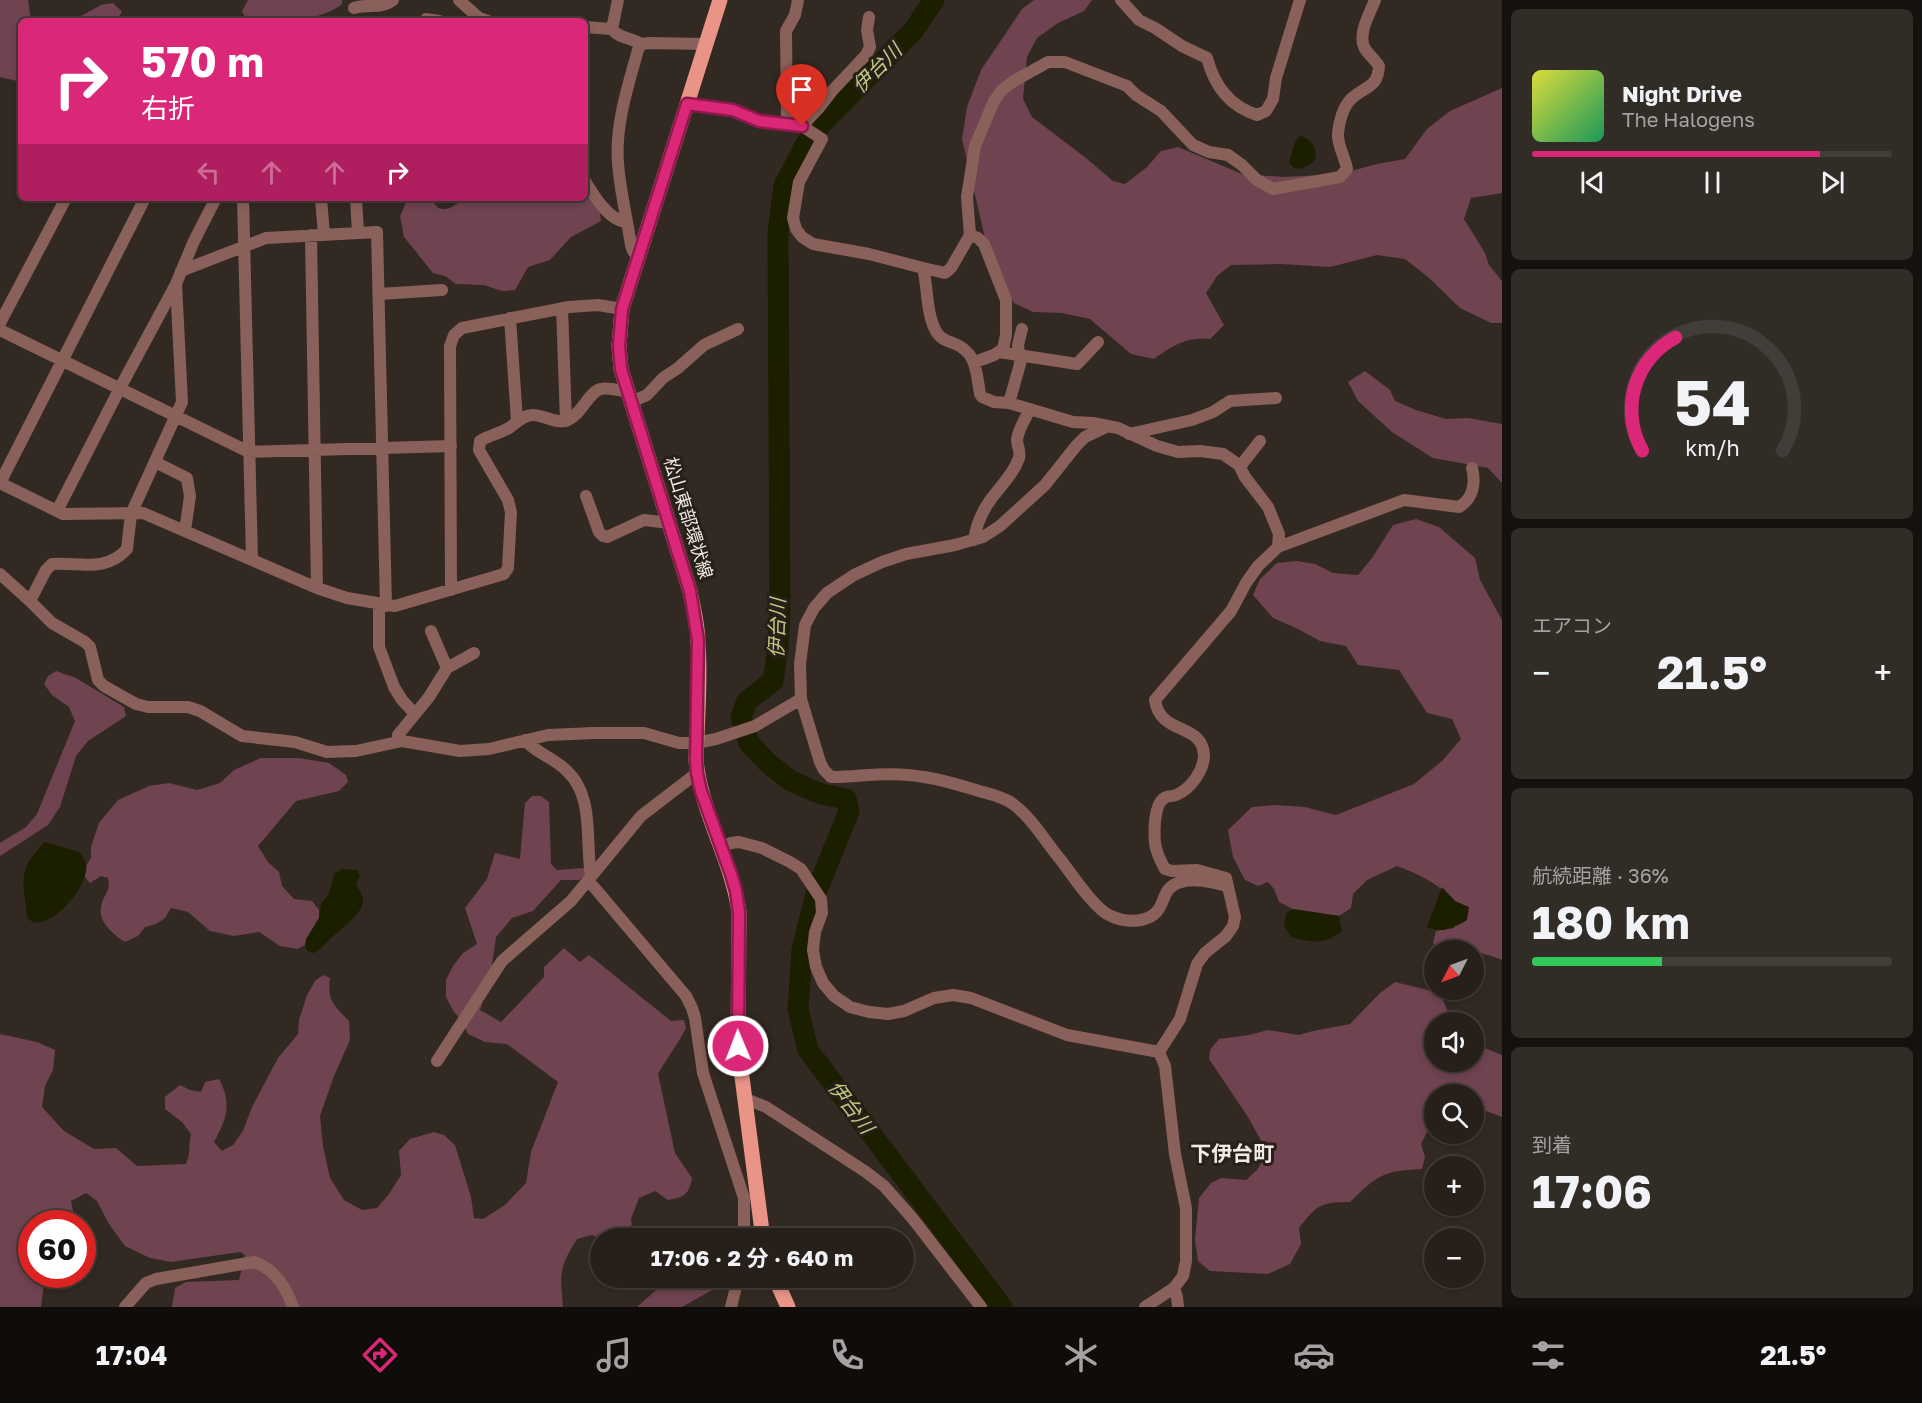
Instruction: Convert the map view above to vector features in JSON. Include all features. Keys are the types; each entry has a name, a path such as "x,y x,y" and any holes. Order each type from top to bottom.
{"main road":[{"name":"松山東部環状線","path":"720,0 622,309 619,346 621,369 690,591 698,640 697,773 701,791 736,891 739,912 738,1046 763,1228"},
{"path":"779,1288 788,1307"}],"street":[{"path":"354,8 362,5 384,6 393,0"},
{"path":"459,0 479,18"},
{"path":"618,0 612,29 615,34 634,39 641,44 706,44"},
{"path":"787,124 786,31 795,15 798,0"},
{"path":"1121,0 1139,20 1207,58 1211,74 1224,95 1247,112 1257,115 1266,111 1273,99 1276,78 1300,0"},
{"path":"687,104 733,110 759,121 804,127 822,139 799,182 793,218 796,229 802,237 813,244 869,254 945,273 951,268 970,235 967,197 975,146 994,101 1002,90 1014,81 1048,62 1065,62 1127,86 1136,95 1161,111 1193,145 1209,152 1228,155 1257,180 1273,189 1340,177 1347,169 1338,135 1342,113 1349,100 1372,85 1379,77 1380,66 1364,46 1363,36 1375,0"},
{"path":"804,127 832,91 866,55 870,47 867,30 869,17"},
{"path":"588,27 612,29"},
{"path":"639,257 631,245 618,162 619,131 626,93 641,44"},
{"path":"588,185 611,215 620,222 627,222"},
{"path":"0,323 64,201"},
{"path":"143,201 0,483 63,514 142,513 317,588 347,598 395,606 504,574 508,568 511,512 508,500 479,450 480,441 488,435 507,429 525,416 532,415 566,421 578,414 595,391 602,388 630,397 647,395 663,378 704,345 738,329"},
{"path":"57,511 176,284 214,201"},
{"path":"243,201 252,560"},
{"path":"317,588 315,449 318,235 321,201"},
{"path":"356,201 358,233"},
{"path":"181,271 266,238 377,232 382,447 380,647 394,687 415,714"},
{"path":"970,235 978,238 984,244 1006,300 1006,335 1003,349 975,362"},
{"path":"923,268 926,295 937,334 944,340 966,350 975,362 982,397 1073,422 1118,428 1157,446 1178,452 1200,451 1223,454 1245,464"},
{"path":"30,601 46,570 52,564 83,565 112,561 127,549 131,514 182,402 176,284"},
{"path":"379,294 442,290"},
{"path":"451,590 451,340 454,335 462,328 562,308 598,305 622,309"},
{"path":"562,308 566,421"},
{"path":"510,318 517,422"},
{"path":"1010,403 1020,364 1018,345 1022,328"},
{"path":"0,330 249,452 451,446"},
{"path":"999,352 1077,364 1098,342"},
{"path":"1129,434 1192,420 1213,412 1230,400 1276,398"},
{"path":"974,540 977,524 987,504 1008,478 1018,459 1020,453 1018,435 1030,409"},
{"path":"1108,426 1085,437 1045,485 1000,526 983,537 906,554 882,562 854,575 827,593 814,608 805,625 800,663 801,699 820,762 831,777 907,774 945,780 1011,802 1023,813 1100,910 1108,915 1121,920 1143,919 1152,916 1159,909 1169,888 1179,882 1208,881 1227,885"},
{"path":"1260,441 1245,464 1245,477 1268,507 1279,534 1278,547"},
{"path":"155,462 187,478 190,496 185,531"},
{"path":"1159,1052 1180,1019 1197,964 1205,953 1226,936 1233,926 1235,917 1226,878 1197,870 1172,871 1165,869 1162,863 1155,843 1156,807 1161,800 1177,795 1199,776 1204,758 1203,745 1197,736 1172,726 1160,716 1155,700 1231,611 1258,566 1278,547 1404,500 1459,507 1465,504 1473,488 1472,468"},
{"path":"586,496 599,532 603,536 607,537 644,520 669,522"},
{"path":"0,574 52,623 85,642 90,647 98,680 104,686 136,704 148,707 188,707 200,711 242,736 296,742 327,752 356,751 402,741 460,751 489,749 548,735 628,732 656,735 679,743 696,743 755,726 801,699"},
{"path":"431,631 447,668"},
{"path":"398,742 398,735 429,697 447,668 474,653"},
{"path":"525,740 529,745 554,759 568,771 579,786 585,802 589,878 686,996 692,1008 703,1073 744,1198 744,1228"},
{"path":"437,1061 502,961 571,901 642,816 697,773"},
{"path":"722,847 740,842 762,848 801,869 821,899 822,913 815,932 813,950 816,968 834,996 850,1007 888,1014 904,1011 934,998 953,995 971,998 1066,1035 1159,1052"},
{"path":"1145,1307 1174,1288 1183,1276 1186,1261 1186,1208 1175,1154 1165,1066 1159,1052"},
{"path":"746,1099 766,1107 884,1185 981,1307"},
{"path":"125,1307 146,1283 156,1279 254,1262 265,1265 282,1283 293,1307"},
{"path":"731,1307 735,1288"},
{"path":"1174,1288 1178,1307"}],"shaded area":[{"path":"0,0 28,0 31,18 18,18 18,81 0,77"},
{"path":"248,0 342,0 342,4 332,10 308,18 246,18 242,11"},
{"path":"1034,0 1092,0 1084,11 1058,23 1037,38 1027,57 1023,99 1032,117 1113,181 1125,184 1147,167 1161,151 1178,147 1242,174 1284,177 1340,174 1405,159 1427,129 1450,111 1502,88 1502,193 1471,198 1464,219 1485,253 1489,265 1502,281 1502,323 1491,323 1460,308 1428,277 1405,259 1377,255 1330,267 1281,264 1231,265 1217,276 1206,293 1224,325 1210,339 1194,339 1180,343 1154,359 1131,354 1090,319 1062,313 1033,312 1014,303 1001,280 985,238 962,139 967,107 981,70 1022,9"},
{"path":"113,3 122,12 118,18 77,18 101,5"},
{"path":"1300,136 1308,139 1312,144 1316,158 1309,165 1299,169 1293,167 1289,162 1295,142"},
{"path":"588,196 600,213 601,221 571,237 550,260 528,267 515,290 502,291 484,285 456,284 445,276 433,273 404,237 400,216 407,201 432,201 438,208 445,209 459,201 588,201"},
{"path":"1365,371 1390,390 1395,401 1416,410 1446,419 1468,418 1502,424 1502,483 1488,468 1433,458 1392,432 1358,401 1348,382"},
{"path":"1416,519 1439,527 1475,558 1480,580 1502,620 1502,960 1484,954 1484,940 1434,940 1436,931 1454,928 1455,901 1428,880 1397,866 1367,880 1353,894 1351,908 1339,916 1293,909 1279,902 1274,889 1268,882 1258,886 1245,880 1233,857 1228,830 1252,807 1276,805 1305,807 1336,815 1414,784 1442,761 1461,739 1452,719 1427,713 1399,670 1358,665 1346,646 1320,641 1273,618 1253,595 1260,579 1277,563 1297,561 1315,564 1333,573 1358,575 1393,525"},
{"path":"56,671 76,678 124,707 126,716 88,741 76,756 60,807 48,825 0,856 0,843 26,827 37,814 75,721 69,707 52,695 44,684 48,676"},
{"path":"261,758 299,758 329,763 346,775 348,782 339,791 296,801 258,846 268,862 279,872 282,886 294,899 312,901 319,910 319,918 305,945 297,949 280,946 259,932 234,936 210,931 188,912 171,908 165,918 145,927 138,936 125,942 116,936 104,923 101,913 102,903 108,890 108,878 101,876 90,883 85,877 99,823 118,800 149,786 169,783 197,790 220,783 234,770"},
{"path":"532,796 541,796 549,802 551,864 557,870 584,868 587,874 579,880 561,880 533,911 512,918 496,937 490,979 480,1010 501,1022 544,977 544,967 564,948 580,962 589,955 671,1021 684,1020 686,1028 658,1074 675,1153 692,1178 685,1194 668,1200 655,1191 639,1198 631,1219 632,1228 590,1228 590,1236 577,1239 562,1271 563,1307 172,1307 175,1288 186,1282 239,1280 245,1255 240,1252 171,1262 150,1258 125,1246 109,1224 97,1201 86,1193 71,1201 73,1210 18,1210 18,1288 43,1288 41,1307 0,1307 0,1034 37,1042 55,1050 53,1070 45,1086 42,1107 64,1131 94,1149 116,1148 137,1166 186,1164 191,1134 182,1122 165,1109 165,1097 180,1085 201,1092 205,1082 219,1079 227,1103 225,1118 214,1142 222,1151 233,1145 243,1131 252,1107 278,1058 298,1034 299,1020 307,995 315,981 323,975 330,978 331,998 349,1021 350,1040 320,1116 323,1146 330,1178 344,1200 362,1210 377,1208 401,1175 399,1151 410,1139 434,1132 444,1135 455,1145 471,1197 474,1218 483,1219 505,1205 526,1183 531,1152 558,1082 507,1044 485,1042 468,1034 446,997 446,980 463,953 477,944 465,908 487,879 495,853 520,859 525,803"},
{"path":"45,842 79,852 86,864 86,874 64,908 43,922 34,922 27,917 24,876 30,860"},
{"path":"342,869 357,870 360,875 356,885 363,898 363,904 352,920 321,949 313,953 307,951 306,939 319,918 321,904 328,895 335,873"},
{"path":"1442,887 1455,901 1469,907 1467,920 1452,928 1437,930 1427,927"},
{"path":"1293,909 1339,916 1342,931 1336,936 1318,942 1291,937 1284,926 1286,913"},
{"path":"1395,982 1424,989 1424,1000 1443,1000 1448,1012 1424,1012 1424,1072 1484,1072 1484,1048 1502,1055 1502,1117 1484,1110 1484,1084 1424,1084 1424,1138 1421,1144 1425,1156 1422,1169 1389,1173 1375,1180 1350,1202 1320,1206 1299,1228 1301,1244 1290,1264 1268,1274 1210,1271 1198,1261 1195,1240 1199,1198 1211,1183 1221,1178 1246,1180 1257,1170 1263,1160 1264,1146 1248,1117 1209,1059 1210,1050 1219,1039 1268,1030 1299,1035 1350,1024 1380,993"},
{"path":"658,1288 714,1288 682,1307 637,1307"}],"waterway":[{"name":"伊台川","path":"934,0 913,31 823,122 805,145 784,186 778,232 780,614 778,647 773,681 747,701 741,717 749,743 768,763 791,781 821,794 846,799 849,811 817,890 802,949 798,1009 808,1050 1002,1307"}],"district":[{"name":"下伊台町","path":"1232,1154"}],"route":[{"path":"738,1046 739,912 731,874 701,791 697,773 699,669 696,619 690,591 621,369 619,346 622,309 687,104 733,110 759,121 802,126"}]}
